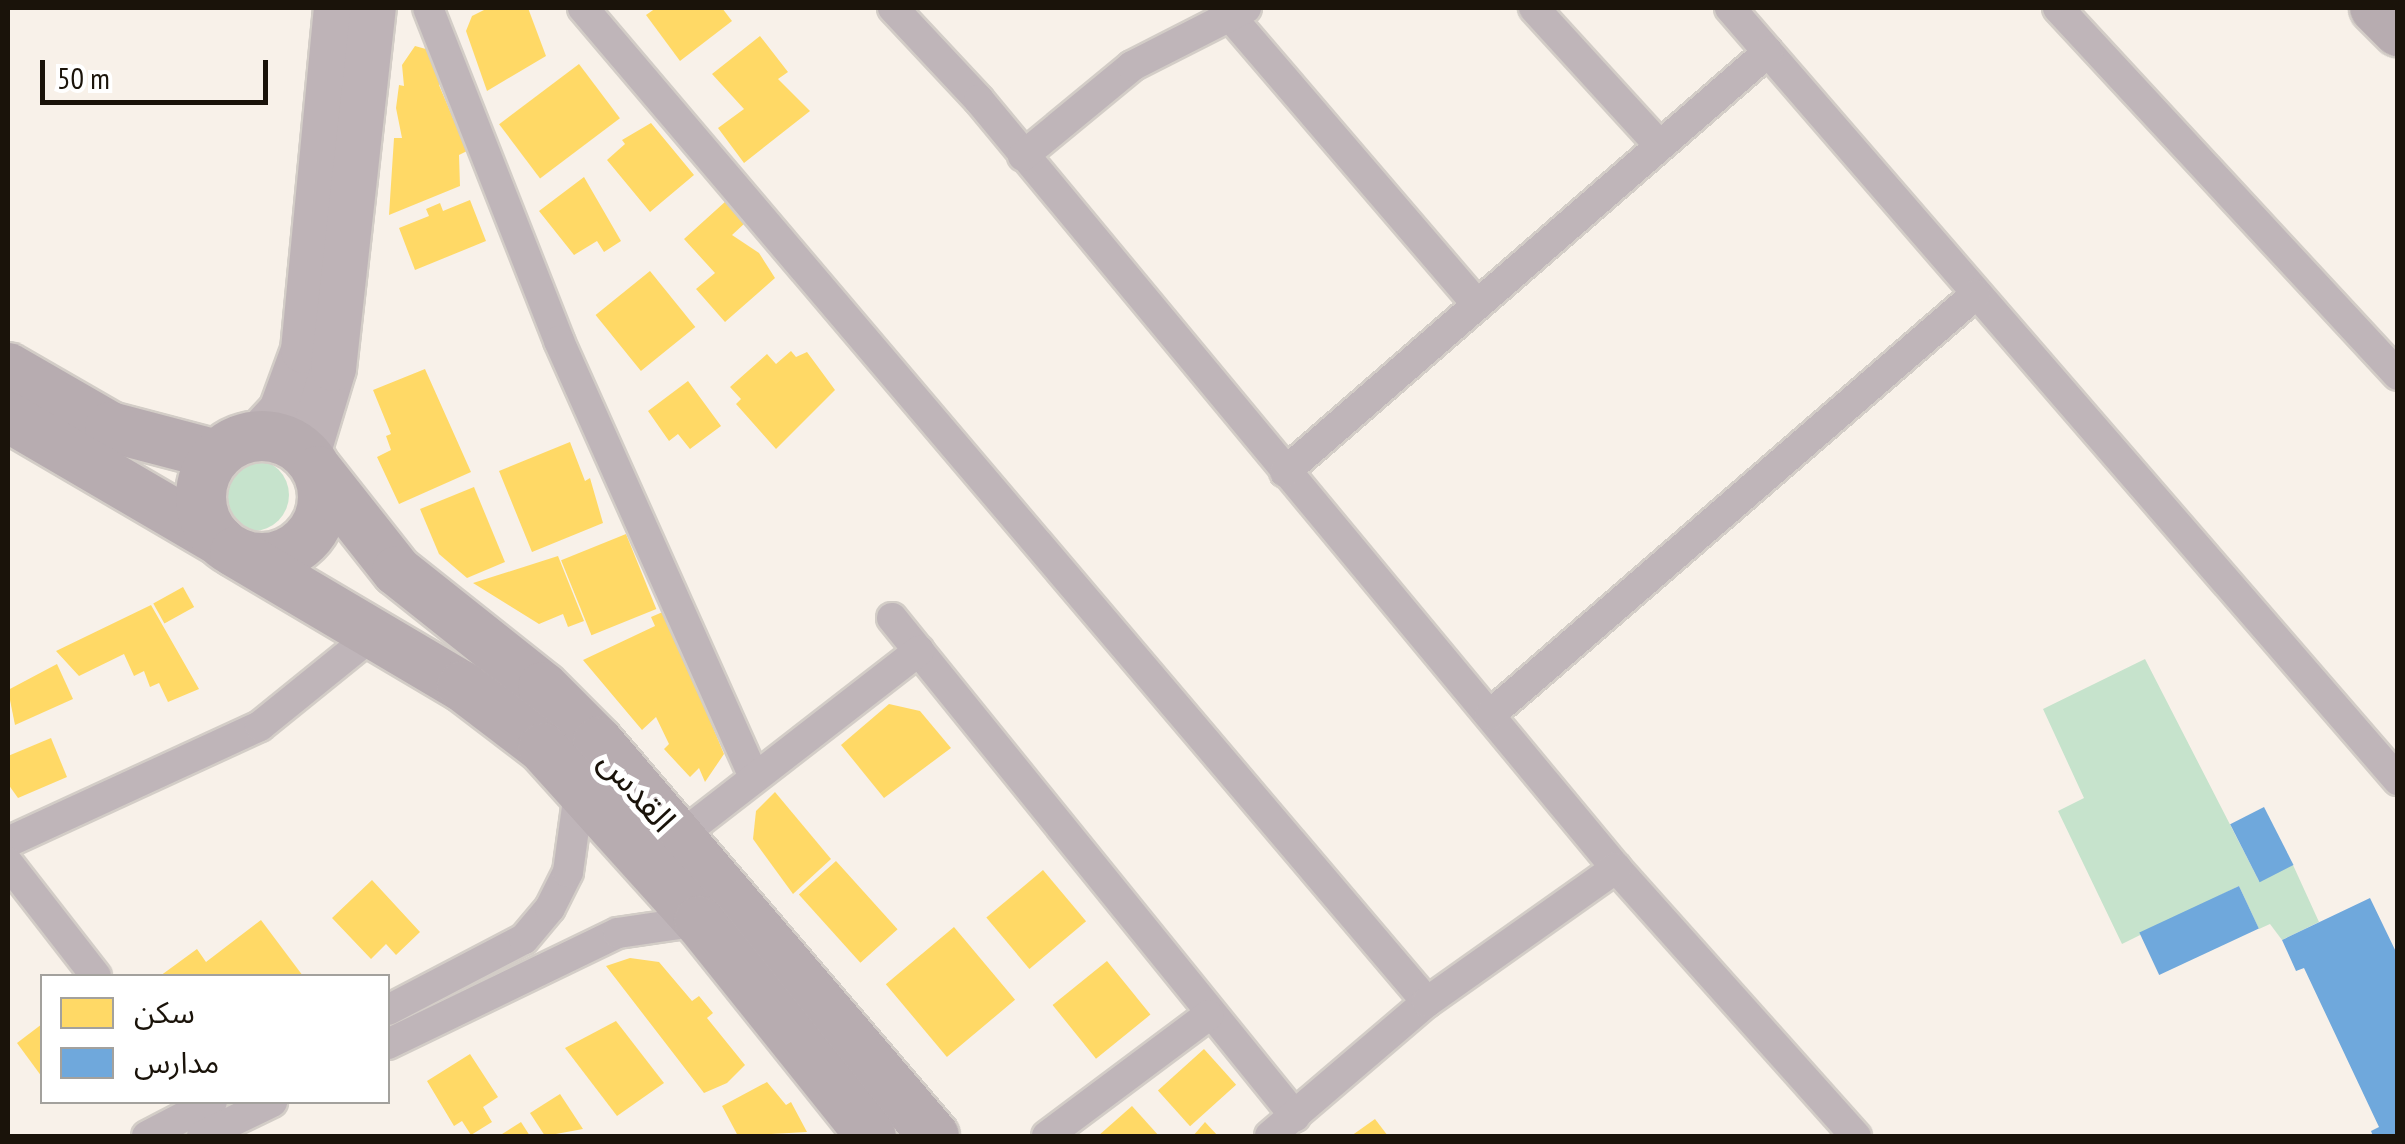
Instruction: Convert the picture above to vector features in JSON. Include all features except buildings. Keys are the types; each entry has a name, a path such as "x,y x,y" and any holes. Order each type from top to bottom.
{"main road":[{"path":"2375,8 2398,32"},
{"path":"8,368 110,427 237,445 292,443 312,463 321,513 297,548 256,558 228,547 202,508 201,488 237,445"},
{"name":"القدس","path":"8,417 375,633 504,716 580,783 699,921 871,1136"},
{"name":"القدس","path":"312,463 397,571 557,700 934,1136"}],"street":[{"path":"237,445 282,410 303,350 365,8"},
{"path":"312,463 333,368 365,8"},
{"path":"428,8 560,342 754,776"},
{"path":"583,8 1427,1002"},
{"path":"894,8 1616,868 1856,1136"},
{"path":"1534,8 1658,144"},
{"path":"1730,8 2396,776"},
{"path":"2058,8 2398,375"},
{"path":"1022,156 1132,66 1238,12 1474,302"},
{"path":"1285,472 1474,302 1768,52"},
{"path":"1490,715 1975,295"},
{"path":"892,618 1208,1015 1295,1116"},
{"path":"8,842 260,726 375,633"},
{"path":"679,837 919,651"},
{"path":"390,1009 524,939 550,908 578,832 580,783"},
{"path":"8,863 94,974"},
{"path":"1270,1136 1427,1002 1616,868"},
{"path":"390,1043 618,933 699,921"},
{"path":"1047,1136 1208,1015"},
{"path":"147,1136 264,1104"}],"green space":[{"path":"253,459 278,470 289,495 278,520 253,531 228,520 217,495 228,470"},
{"path":"2145,659 2259,881 2293,865 2319,922 2282,940 2270,924 2259,929 2239,886 2122,944 2058,811 2084,798 2043,709"}]}
